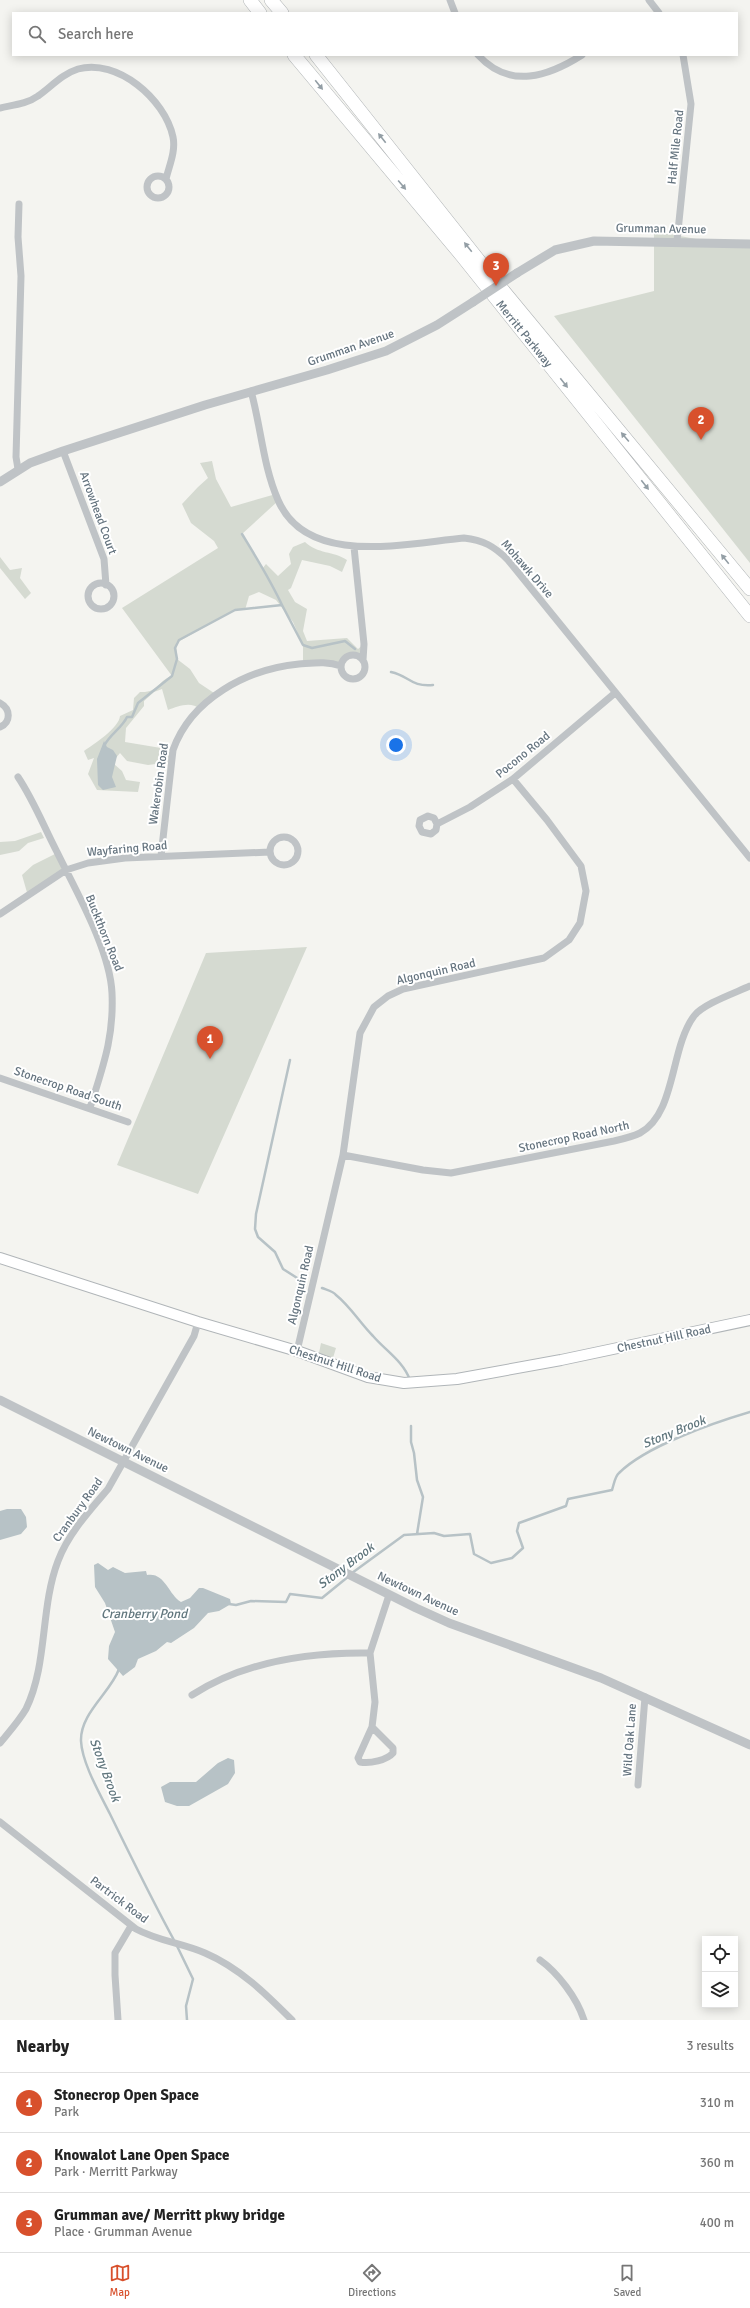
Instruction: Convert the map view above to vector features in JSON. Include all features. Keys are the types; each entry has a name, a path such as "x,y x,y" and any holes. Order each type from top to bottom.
{"highway":[{"path":"250,0 259,12"},
{"path":"272,0 281,12"},
{"name":"Merritt Parkway","path":"295,56 462,256 750,616"},
{"name":"Merritt Parkway","path":"317,56 492,277 750,589"}],"main road":[{"name":"Chestnut Hill Road","path":"0,1258 198,1322 297,1351 368,1377 398,1383 421,1383 458,1379 562,1360 750,1320"}],"street":[{"path":"450,0 455,12"},
{"path":"649,0 655,12"},
{"path":"479,56 497,69 525,76 550,73 580,56"},
{"name":"Half Mile Road","path":"676,241 691,104 683,56"},
{"path":"0,108 28,102 64,75 77,69 103,68 119,73 146,94 169,127 173,145 166,179"},
{"path":"18,469 16,458 21,276 18,237 19,204"},
{"name":"Grumman Avenue","path":"0,482 18,469 63,451 251,391 333,368 386,351 437,325 517,272 549,253 580,243 611,240 750,244"},
{"name":"Mohawk Drive","path":"251,391 273,488 284,512 309,534 329,543 354,547 464,538 476,539 492,545 508,560 750,858"},
{"name":"Arrowhead Court","path":"63,451 104,559 106,585"},
{"name":"Wakerobin Road","path":"161,856 173,750 179,734 188,721 217,695 236,683 262,670 279,666 326,662 341,666 346,676 358,677 364,672 364,644 354,547"},
{"path":"341,666 345,658 352,655 363,660"},
{"name":"Pocono Road","path":"437,824 470,807 513,779 615,693"},
{"path":"0,704 6,707 8,715 6,722 0,727"},
{"name":"Buckthorn Road","path":"18,777 28,793 66,870 95,934 111,981 112,1021 110,1041 106,1060 90,1108"},
{"name":"Algonquin Road","path":"297,1351 343,1155 357,1044 364,1024 374,1007 388,996 403,989 544,958 569,940 580,923 586,891 581,866 571,850 513,779"},
{"path":"287,837 295,842 298,852 294,862 284,865 274,862 270,852 276,839 287,837"},
{"name":"Wayfaring Road","path":"0,914 66,870 109,860 161,856 270,852"},
{"name":"Stonecrop Road North","path":"343,1155 423,1170 451,1173 600,1144 640,1133 653,1123 661,1110 680,1047 694,1016 711,1005 750,986"},
{"name":"Stonecrop Road South","path":"0,1078 128,1122"},
{"name":"Cranbury Road","path":"0,1743 22,1716 30,1697 41,1652 48,1593 63,1549 90,1509 108,1489 194,1336 198,1322"},
{"name":"Newtown Avenue","path":"0,1400 389,1595 449,1622 601,1678 750,1745"},
{"path":"372,1727 393,1748 393,1753 390,1756 369,1763 360,1762 358,1758 372,1727 375,1702 370,1653 389,1595"},
{"path":"192,1695 245,1670 282,1659 325,1653 370,1653"},
{"name":"Wild Oak Lane","path":"638,1786 645,1697"},
{"name":"Partrick Road","path":"0,1822 132,1926 149,1935 213,1956 238,1971 292,2020"},
{"path":"118,2020 114,1975 115,1953 132,1926"},
{"path":"540,1960 557,1975 578,2006 584,2020"}],"shaded area":[{"path":"654,231 701,240 750,244 750,563 554,316 654,291"},
{"path":"212,461 216,479 231,507 276,494 278,501 242,534 262,569 266,564 278,576 291,564 289,554 293,547 305,542 315,549 337,555 347,560 342,572 330,566 302,560 291,588 288,590 295,602 307,609 303,631 307,641 347,638 358,649 364,644 360,657 348,656 341,666 303,664 303,645 293,622 276,600 259,592 249,596 245,610 235,610 176,643 177,659 190,669 199,683 217,695 200,709 193,705 189,705 168,710 162,689 154,692 144,701 144,706 126,728 125,742 173,750 171,762 148,765 127,761 120,753 115,759 114,764 122,771 126,780 140,782 138,792 97,790 88,774 94,758 88,760 84,751 111,731 119,721 120,716 133,710 134,698 140,692 155,689 163,681 172,676 122,608 218,548 214,541 191,523 182,504 208,478 200,463"},
{"path":"0,557 10,570 22,568 20,578 31,593 25,599 0,568"},
{"path":"41,832 44,838 28,843 19,851 0,855 0,842 15,841"},
{"path":"57,853 66,870 28,896 22,875 33,865"},
{"path":"307,947 198,1194 117,1165 206,953"},
{"path":"321,1343 336,1348 333,1358 319,1353"}],"water":[{"path":"104,741 107,747 113,750 117,756 112,777 116,787 103,790 98,785 97,759"},
{"path":"7,1509 21,1509 26,1517 27,1527 21,1534 0,1540 0,1511"},
{"name":"Cranberry Pond","path":"98,1563 108,1570 113,1567 125,1573 146,1571 147,1575 153,1575 162,1580 181,1602 190,1598 199,1588 203,1588 230,1599 231,1604 219,1611 208,1613 194,1628 171,1643 167,1642 156,1651 138,1659 135,1667 123,1676 108,1659 109,1646 115,1632 105,1603 95,1587 94,1565"},
{"path":"228,1758 234,1760 235,1773 228,1784 189,1806 177,1806 165,1802 161,1787 170,1782 196,1782 218,1763"}],"waterway":[{"path":"242,534 282,605"},
{"path":"104,746 127,717 132,717 138,703 172,676 177,659 175,648 179,640 235,610 282,605 303,645 312,648 345,641 355,649"},
{"path":"391,672 415,683 433,685"},
{"path":"290,1060 256,1214 255,1229 258,1237 275,1252 283,1269 305,1283"},
{"path":"322,1288 333,1292 346,1304 368,1331 399,1362 410,1380"},
{"name":"Stony Brook","path":"352,1573 404,1535 434,1533 444,1536 470,1534 474,1554 491,1563 512,1558 523,1548 517,1531 519,1523 566,1506 568,1499 612,1490 618,1474 631,1463 646,1454 681,1436 750,1412"},
{"path":"411,1426 411,1442 414,1453 417,1480 423,1497 417,1534"},
{"name":"Stony Brook","path":"229,1604 236,1605 251,1601 286,1602 290,1594 322,1598 349,1576"},
{"name":"Stony Brook","path":"119,1669 110,1686 85,1721 82,1731 82,1750 97,1788 175,1942"},
{"name":"Stony Brook","path":"177,1946 193,1979 186,2006 187,2020"}],"place":[{"name":"Grumman ave/ Merritt pkwy bridge","path":"496,286"},
{"name":"Knowalot Lane Open Space","path":"701,440"},
{"name":"Stonecrop Open Space","path":"210,1059"}]}
